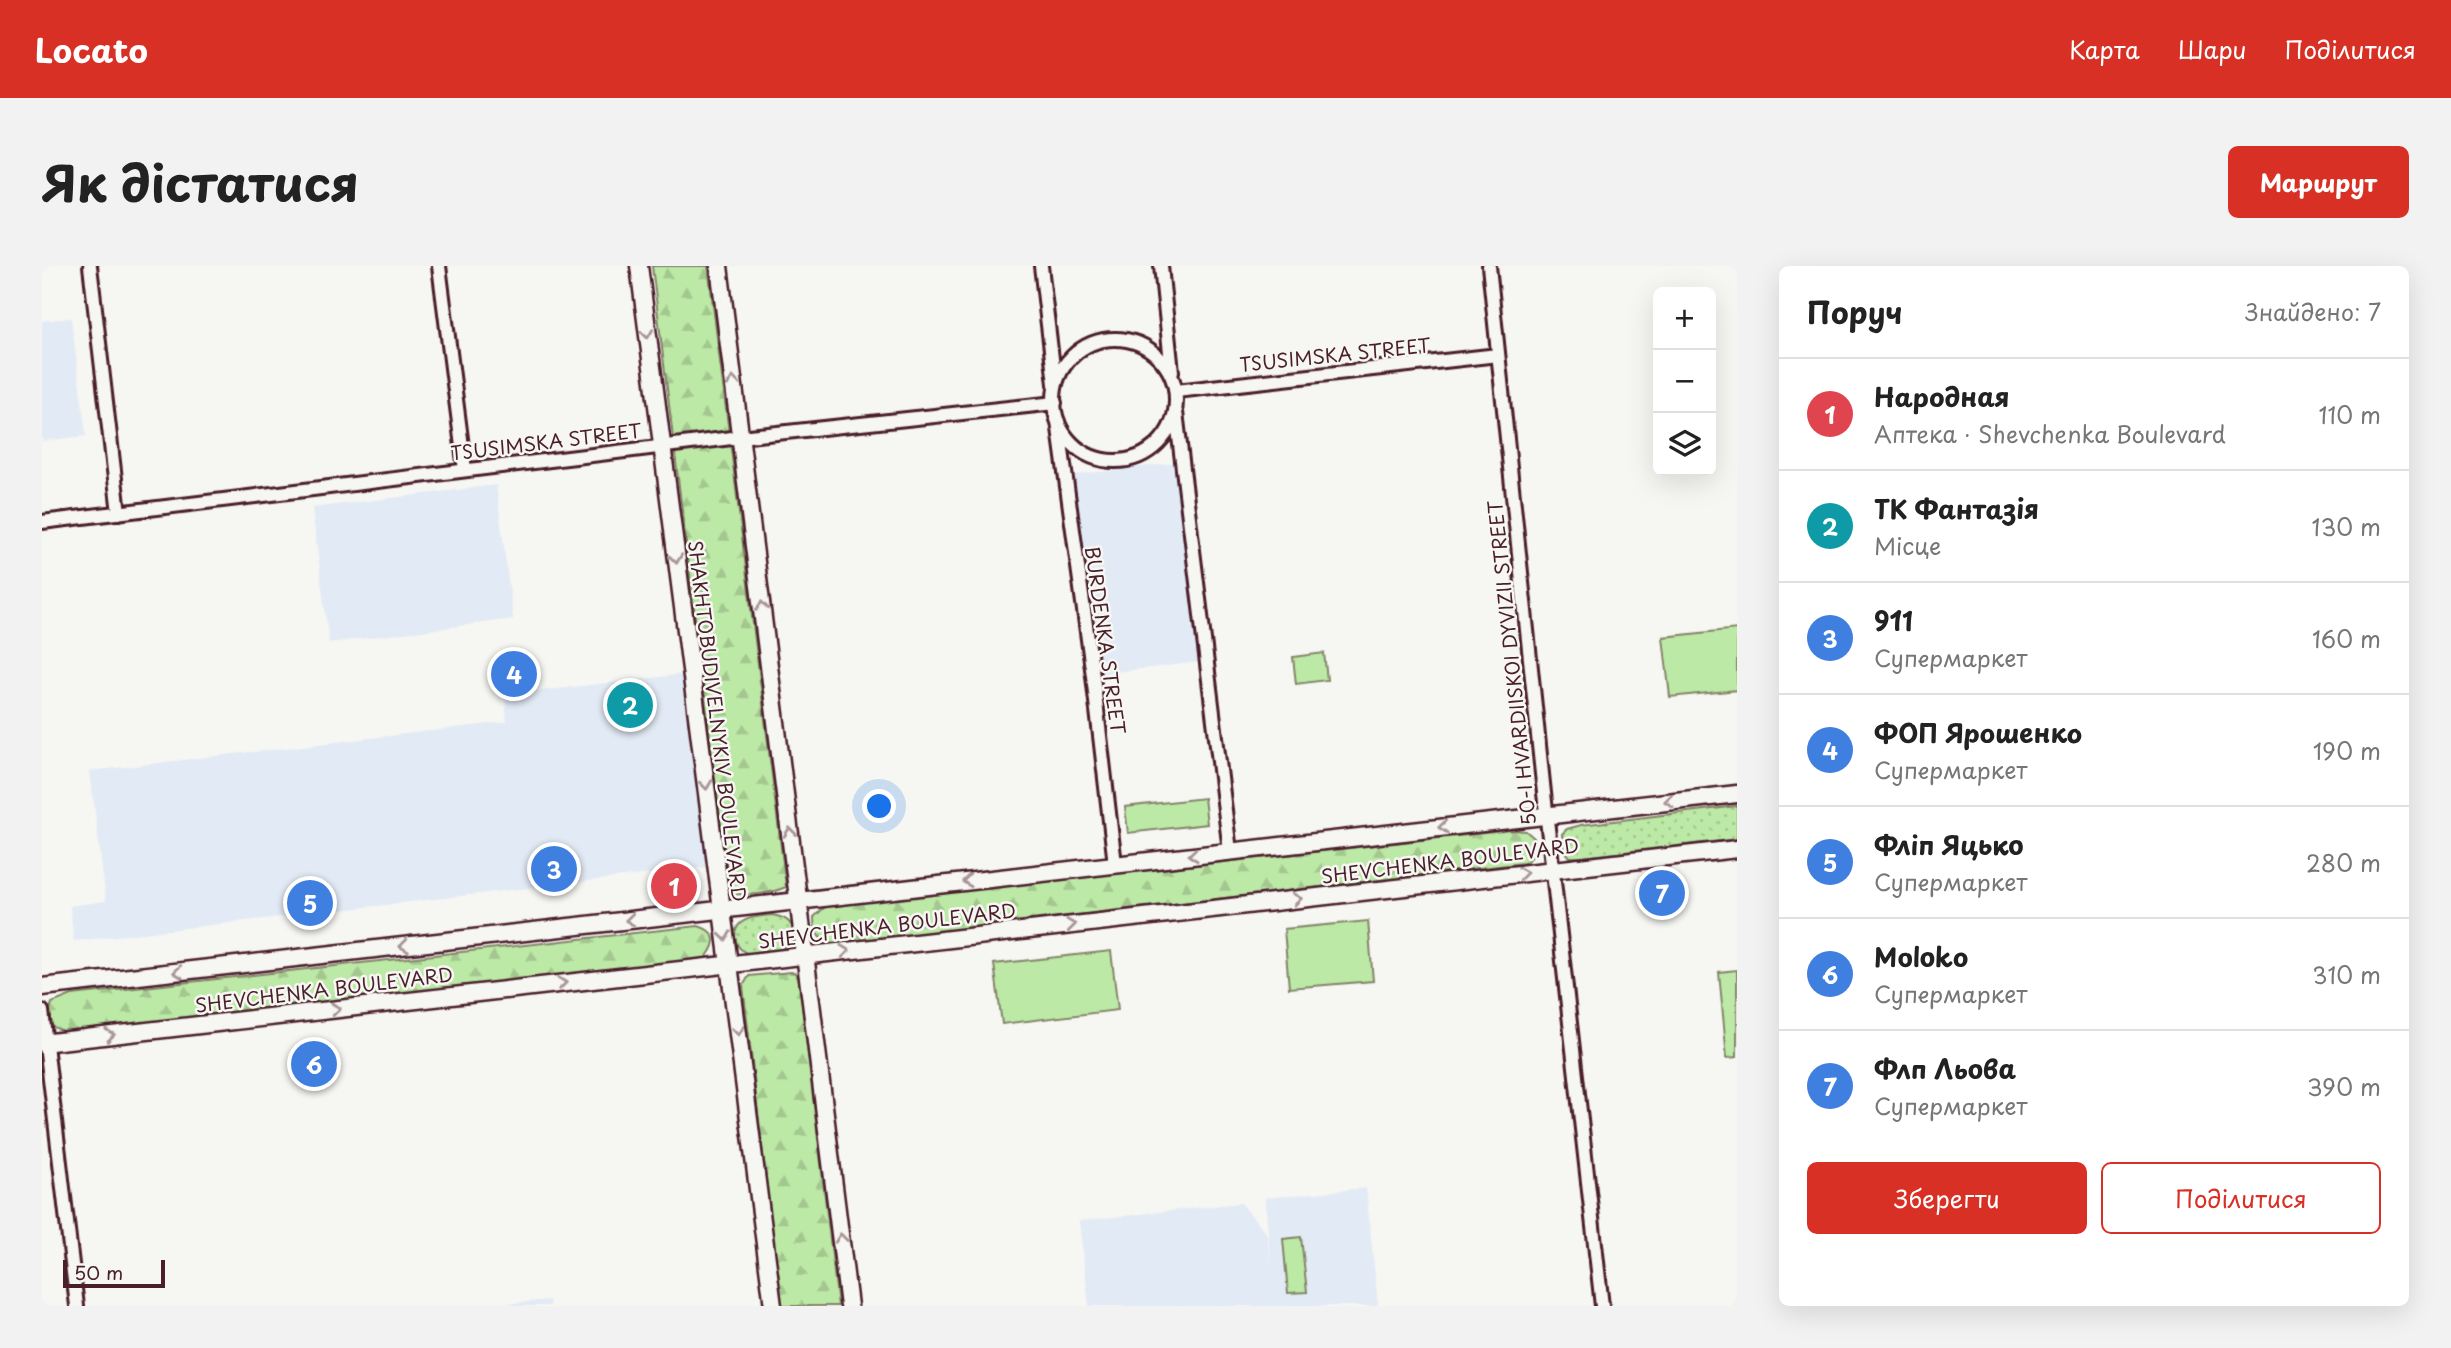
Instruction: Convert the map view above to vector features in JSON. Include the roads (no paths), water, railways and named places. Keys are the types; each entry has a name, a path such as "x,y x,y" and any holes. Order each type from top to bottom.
{"main road":[{"name":"SHAKHTOBUDIVELNYKIV BOULEVARD","path":"639,266 774,1306"},
{"path":"719,266 849,1306"},
{"name":"SHEVCHENKA BOULEVARD","path":"42,987 1737,794"},
{"name":"SHEVCHENKA BOULEVARD","path":"44,1042 1737,849"}],"street":[{"path":"90,266 119,513"},
{"path":"439,266 465,470"},
{"path":"1041,266 1058,421 1072,444 1084,453 1104,460 1129,460 1147,452 1163,438 1171,426 1175,412"},
{"path":"1161,266 1172,376 1176,391 1175,412 1230,851"},
{"name":"50-I HVARDIISKOI DYVIZII STREET","path":"1489,266 1552,870 1602,1306"},
{"path":"1055,387 1063,367 1074,354 1096,342 1111,339 1124,339 1144,345 1157,355 1172,376"},
{"name":"TSUSIMSKA STREET","path":"1176,391 1498,355"},
{"name":"TSUSIMSKA STREET","path":"42,522 662,446 1055,403"},
{"name":"BURDENKA STREET","path":"1058,421 1093,676 1115,864"},
{"path":"42,1011 77,1306"}],"place":[{"name":"ФОП Ярошенко","path":"514,674"},
{"name":"ТК Фантазія","path":"630,705"},
{"name":"911","path":"554,869"},
{"name":"Народная","path":"674,886"},
{"name":"Флп Льова","path":"1662,893"},
{"name":"Фліп Яцько","path":"310,903"},
{"name":"Moloko","path":"314,1064"}]}
